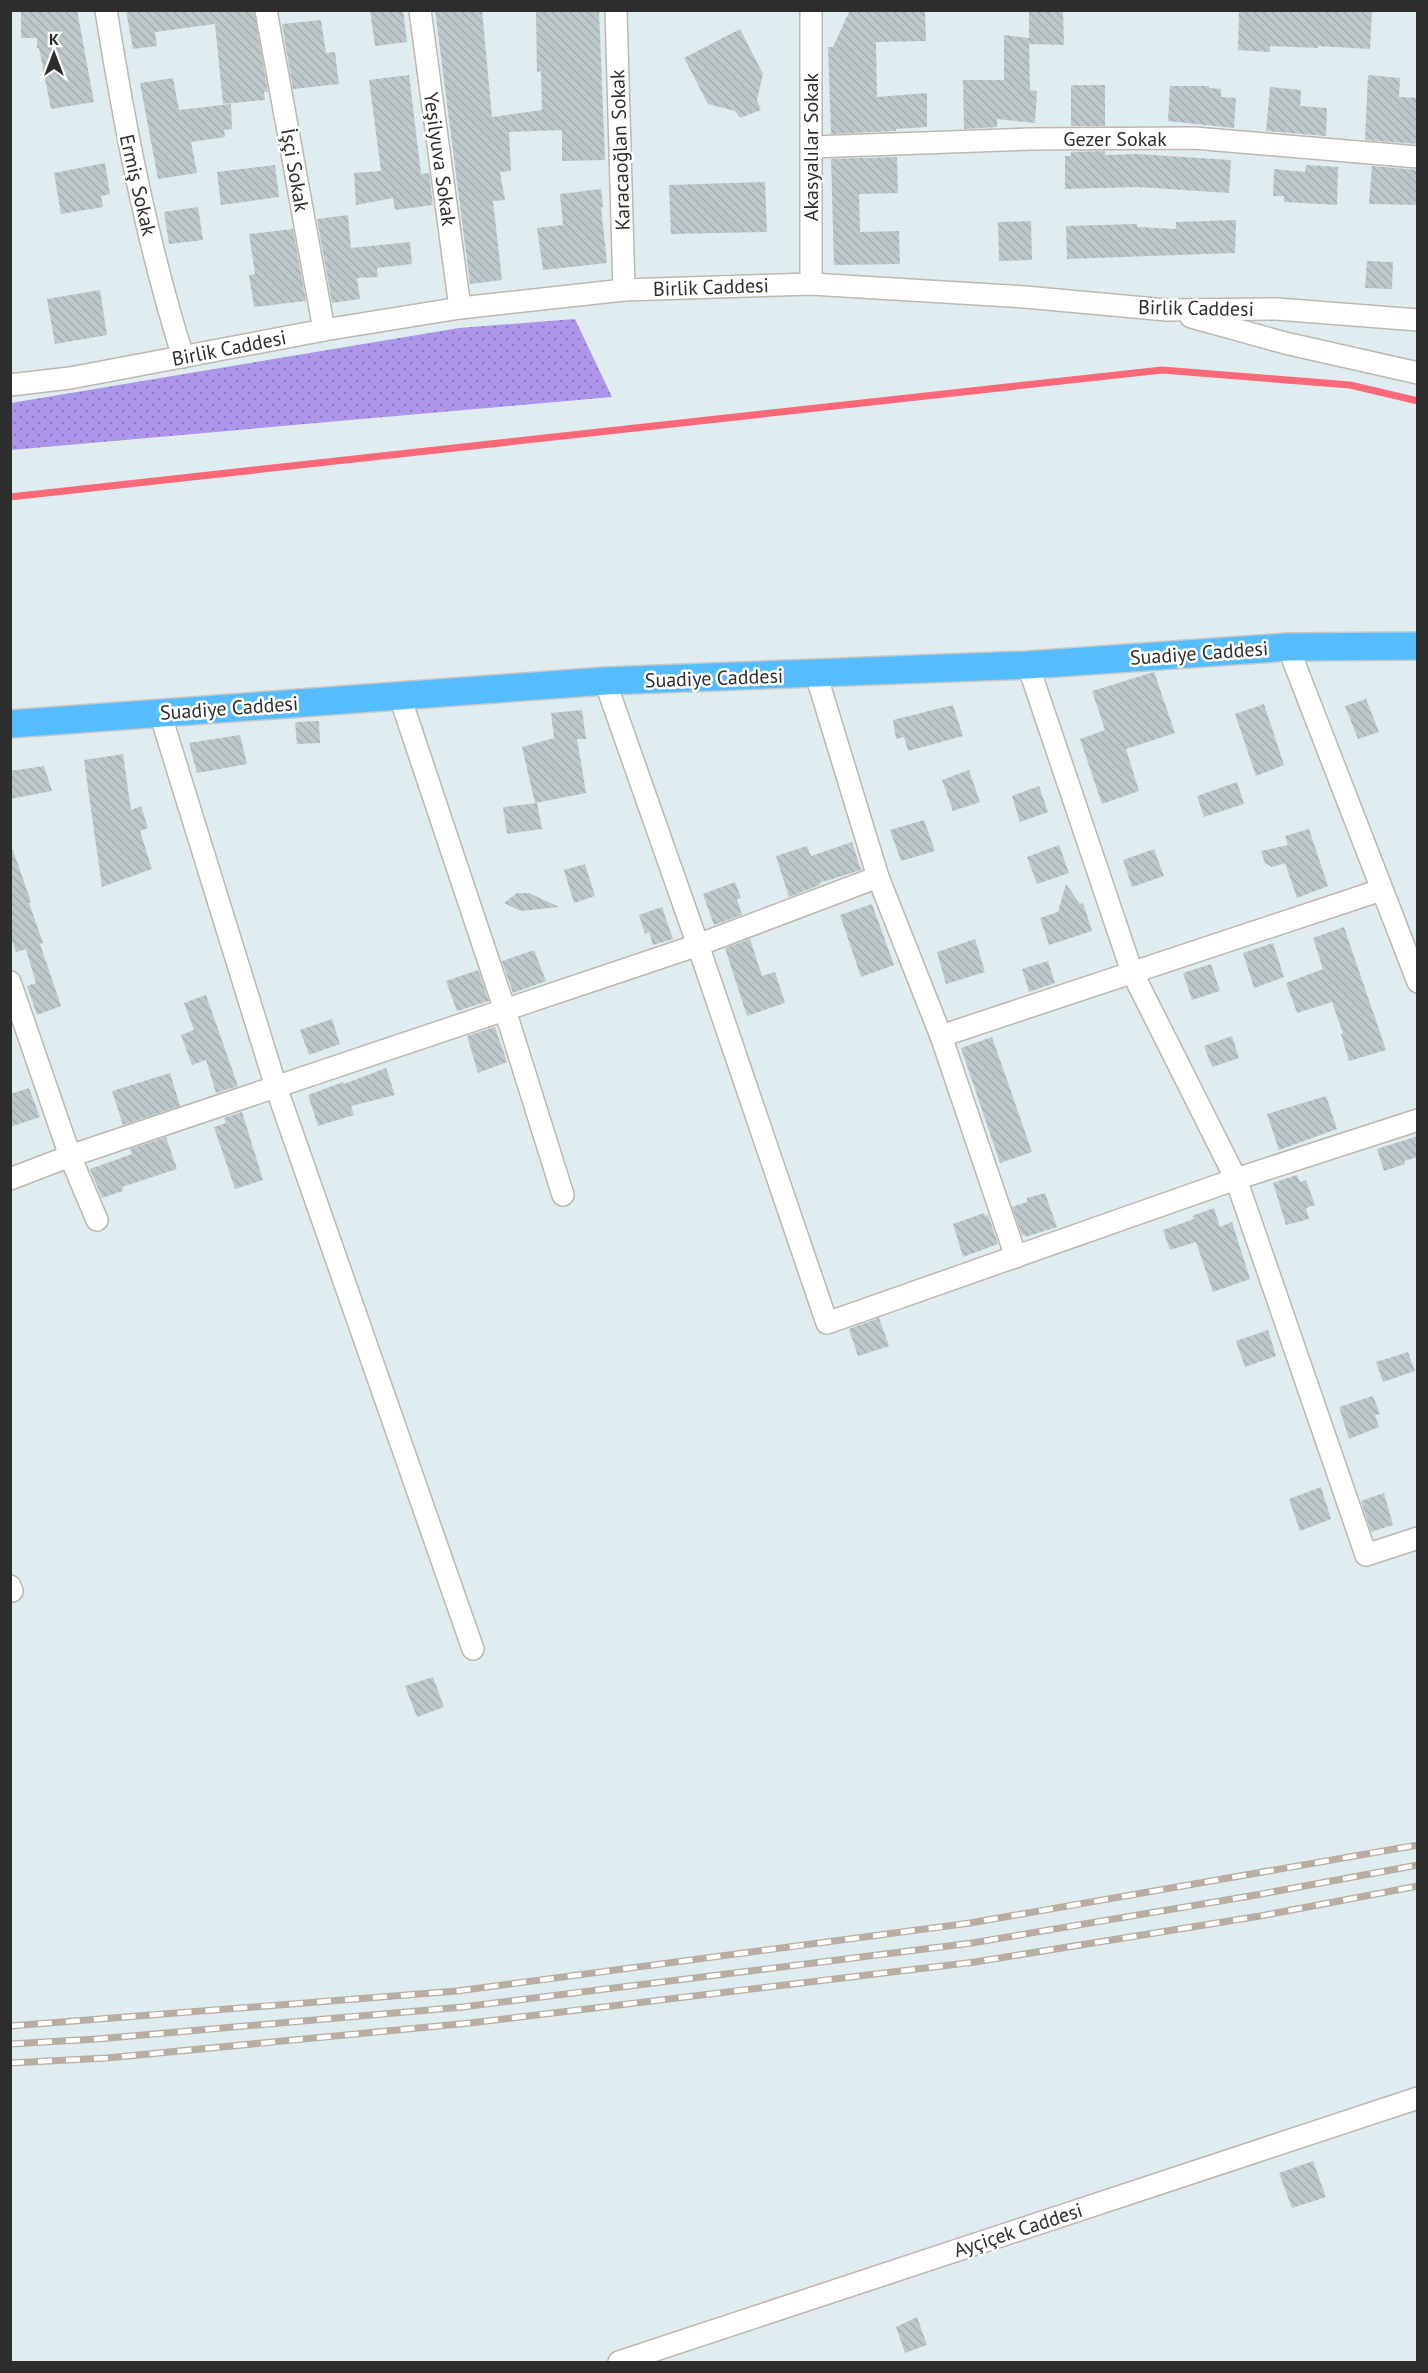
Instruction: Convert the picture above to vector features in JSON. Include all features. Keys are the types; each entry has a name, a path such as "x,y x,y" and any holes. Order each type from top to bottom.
{"main road":[{"name":"Suadiye Caddesi","path":"10,724 605,681 1028,665 1288,647 1418,646"}],"street":[{"name":"Ermiş Sokak","path":"106,10 125,127 161,287 183,357"},
{"name":"İşçi Sokak","path":"266,10 324,330"},
{"name":"Yeşilyuva Sokak","path":"420,10 460,308"},
{"name":"Karacaoğlan Sokak","path":"616,10 624,290"},
{"name":"Akasyalılar Sokak","path":"811,10 811,284"},
{"name":"Gezer Sokak","path":"812,147 1030,139 1194,138 1418,157"},
{"name":"Birlik Caddesi","path":"10,385 70,378 324,330 460,308 624,290 811,284 1025,297 1167,310 1277,309 1418,320"},
{"path":"1167,310 1285,343 1418,373"},
{"path":"1288,647 1418,982"},
{"path":"1028,665 1132,972 1236,1179 1366,1555 1418,1538"},
{"path":"816,674 878,877 941,1036 1016,1257"},
{"path":"605,681 827,1323 1236,1179 1418,1120"},
{"path":"400,697 506,1010 563,1195"},
{"path":"160,713 276,1087 473,1649"},
{"path":"10,1179 70,1156 698,945 878,877"},
{"path":"941,1036 1381,890"},
{"path":"10,982 70,1156 97,1220"},
{"name":"Ayçiçek Caddesi","path":"619,2362 1418,2098"}],"shaded area":[{"path":"575,319 612,397 11,450 11,403 459,328"}],"building":[{"path":"21,10 77,10 94,102 51,109 39,48 37,48 37,38 21,38"},
{"path":"126,10 254,10 268,92 264,92 265,100 223,104 215,24 155,32 157,46 133,49"},
{"path":"370,10 403,10 407,42 375,46"},
{"path":"435,10 482,10 492,117 542,110 541,71 537,72 536,10 599,10 605,160 562,161 562,130 509,132 511,171 500,172 505,200 493,201 502,280 470,284"},
{"path":"850,10 925,10 926,41 876,42 877,97 927,93 927,127 831,134 828,47 833,47"},
{"path":"1029,10 1063,10 1064,45 1029,44"},
{"path":"1239,10 1372,10 1370,49 1270,46 1270,52 1238,50"},
{"path":"321,20 326,53 335,52 339,84 293,89 282,24"},
{"path":"740,29 763,74 757,100 761,110 740,118 735,111 708,104 684,58"},
{"path":"1004,35 1029,38 1030,90 1037,91 1035,123 997,119 997,127 964,129 963,80 1004,80"},
{"path":"409,75 421,174 429,173 433,205 395,210 393,198 356,205 354,173 381,171 369,80"},
{"path":"1368,75 1400,78 1399,97 1418,98 1418,144 1365,140"},
{"path":"173,78 179,110 231,104 232,129 224,130 225,137 191,142 197,173 158,179 140,83"},
{"path":"1071,85 1105,85 1105,126 1071,126"},
{"path":"1170,86 1209,86 1209,88 1221,89 1221,97 1236,98 1234,128 1168,121"},
{"path":"1270,87 1301,90 1300,106 1327,108 1326,136 1266,131"},
{"path":"1105,151 1105,155 1137,154 1231,160 1229,193 1138,187 1065,189 1065,156 1071,156 1071,152"},
{"path":"897,157 898,193 859,194 860,232 899,231 900,264 834,265 831,159"},
{"path":"105,163 110,194 101,196 103,207 61,214 54,173"},
{"path":"275,165 279,197 221,205 217,172"},
{"path":"1306,165 1338,167 1337,205 1284,202 1284,196 1273,196 1274,169 1305,172"},
{"path":"1372,166 1418,170 1418,205 1369,204"},
{"path":"765,182 767,232 671,234 669,185"},
{"path":"601,189 607,263 543,270 537,228 563,225 560,194"},
{"path":"198,207 203,240 169,244 164,212"},
{"path":"348,215 351,248 410,242 412,264 377,268 378,277 357,278 360,299 332,303 317,219"},
{"path":"1236,220 1235,253 1067,259 1066,226 1137,224 1137,227 1176,229 1176,222"},
{"path":"1031,221 1032,260 999,261 998,222"},
{"path":"293,229 306,301 254,307 249,275 255,274 249,234"},
{"path":"1367,261 1393,262 1392,289 1365,288"},
{"path":"100,290 107,335 55,344 47,299"},
{"path":"1154,672 1175,733 1126,749 1139,791 1102,804 1080,739 1105,730 1092,691"},
{"path":"1366,699 1379,732 1358,739 1345,706"},
{"path":"1264,704 1284,765 1256,776 1235,714"},
{"path":"953,705 963,736 908,751 904,737 896,739 893,720"},
{"path":"582,710 586,739 577,739 586,793 535,803 522,747 554,738 551,713"},
{"path":"319,721 320,743 297,744 295,722"},
{"path":"240,735 247,764 197,773 189,743"},
{"path":"123,754 131,810 141,806 148,828 140,831 152,869 102,887 84,760"},
{"path":"44,766 52,791 10,799 10,771"},
{"path":"969,770 980,802 953,811 942,780"},
{"path":"1237,782 1244,804 1204,817 1197,796"},
{"path":"1039,786 1048,812 1020,822 1012,796"},
{"path":"537,803 542,829 507,834 503,807"},
{"path":"924,820 935,851 901,861 890,830"},
{"path":"1309,829 1328,886 1297,898 1285,863 1272,867 1265,863 1261,851 1288,845 1285,836"},
{"path":"852,842 861,870 819,883 820,885 789,897 776,856 807,846 811,856"},
{"path":"1059,845 1069,873 1037,884 1027,857"},
{"path":"1154,849 1164,876 1132,887 1123,860"},
{"path":"10,850 13,850 31,902 29,903 43,943 40,944 61,1006 37,1015 27,986 36,983 26,949 16,952 10,935"},
{"path":"585,864 595,896 574,903 564,870"},
{"path":"735,882 741,898 737,899 742,915 714,925 703,894"},
{"path":"1066,884 1080,904 1083,903 1092,931 1049,945 1040,918 1058,912"},
{"path":"517,893 529,893 559,907 521,911 504,903"},
{"path":"872,904 894,965 861,977 840,915"},
{"path":"662,907 673,939 653,945 649,932 645,934 639,915"},
{"path":"1344,927 1386,1050 1349,1061 1341,1034 1343,1033 1332,1002 1297,1013 1286,983 1323,969 1313,938"},
{"path":"750,939 762,976 775,972 785,1003 747,1016 725,948"},
{"path":"975,939 985,972 946,984 937,952"},
{"path":"1273,943 1284,977 1254,988 1243,953"},
{"path":"534,950 546,981 513,993 502,961"},
{"path":"1048,961 1055,983 1029,992 1022,969"},
{"path":"1211,964 1220,991 1192,1000 1183,973"},
{"path":"478,970 489,1001 457,1011 446,981"},
{"path":"206,995 238,1086 216,1093 206,1060 192,1065 181,1035 194,1030 184,1003"},
{"path":"332,1019 340,1044 309,1055 300,1030"},
{"path":"495,1027 507,1062 478,1073 467,1036"},
{"path":"1232,1036 1239,1058 1212,1067 1204,1046"},
{"path":"992,1037 1032,1152 1000,1163 961,1048"},
{"path":"386,1068 395,1095 351,1106 354,1115 318,1126 308,1095"},
{"path":"170,1073 180,1106 123,1125 112,1091"},
{"path":"29,1088 40,1117 10,1127 10,1094"},
{"path":"1326,1096 1337,1129 1279,1150 1267,1114"},
{"path":"242,1112 263,1180 235,1189 214,1127 226,1123 224,1118"},
{"path":"1418,1136 1418,1157 1384,1171 1377,1149"},
{"path":"166,1137 177,1169 122,1187 123,1191 102,1198 90,1169 132,1154 130,1149"},
{"path":"1297,1175 1300,1182 1306,1180 1315,1205 1306,1208 1309,1219 1286,1225 1273,1183"},
{"path":"1045,1193 1057,1227 1025,1237 1024,1234 1022,1235 1012,1207 1027,1202 1027,1198"},
{"path":"1214,1208 1220,1227 1232,1222 1250,1279 1213,1292 1196,1242 1170,1250 1163,1230 1194,1219 1192,1216"},
{"path":"984,1213 985,1216 988,1215 998,1244 963,1257 953,1224"},
{"path":"879,1318 889,1346 858,1356 849,1329"},
{"path":"1268,1330 1276,1356 1245,1367 1236,1341"},
{"path":"1408,1352 1415,1371 1383,1382 1376,1362"},
{"path":"1373,1396 1380,1414 1375,1415 1379,1427 1349,1439 1339,1407"},
{"path":"1321,1487 1331,1519 1300,1531 1289,1499"},
{"path":"1384,1493 1393,1525 1371,1532 1361,1501"},
{"path":"433,1677 444,1707 417,1717 405,1686"},
{"path":"1313,2161 1326,2197 1292,2208 1279,2173"},
{"path":"917,2317 927,2345 905,2353 896,2327"}],"waterway":[{"path":"10,497 1162,370 1350,385 1418,401"}],"railway":[{"path":"10,2026 457,1991 970,1923 1418,1845"},
{"path":"10,2044 97,2039 463,2007 972,1943 1418,1865"},
{"path":"10,2063 107,2058 470,2023 975,1962 1260,1916 1418,1886"}]}
